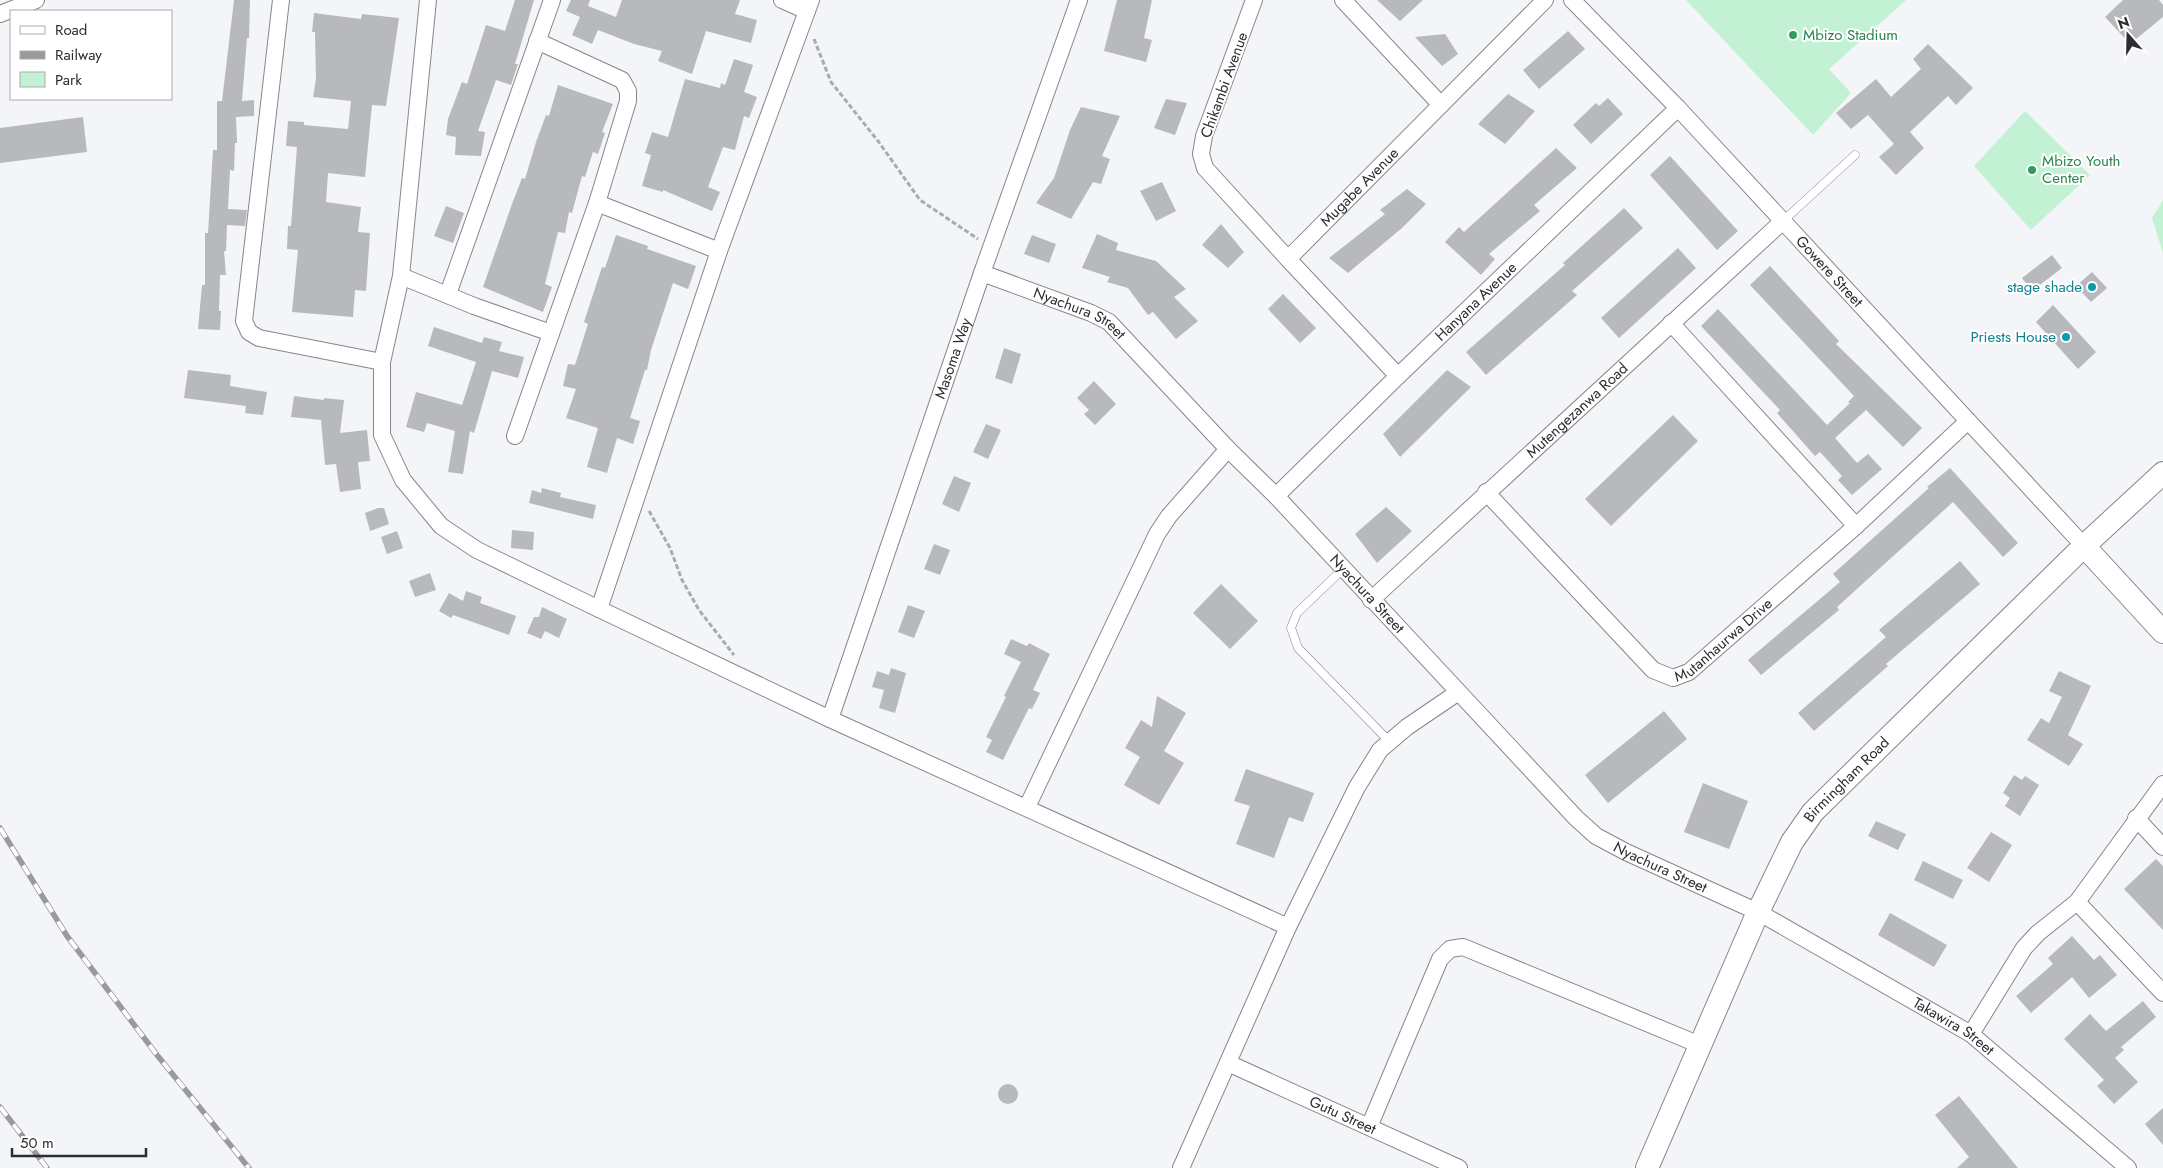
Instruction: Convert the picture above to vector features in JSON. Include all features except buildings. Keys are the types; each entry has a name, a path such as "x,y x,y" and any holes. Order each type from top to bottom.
{"street":[{"path":"10,10 36,0"},
{"path":"281,0 244,321 249,332 260,338 382,362"},
{"path":"428,0 401,276 382,362 382,435 403,480 441,526 477,550 830,719 1288,927"},
{"path":"448,294 552,0"},
{"path":"599,609 719,251 809,6 782,0"},
{"name":"Masoma Way","path":"830,719 991,247 1080,0"},
{"name":"Chikambi Avenue","path":"1254,0 1204,136 1201,154 1205,168 1288,258"},
{"path":"1343,0 1441,105"},
{"name":"Mugabe Avenue","path":"1288,258 1545,0"},
{"name":"Gowere Street","path":"1572,0 1678,108 2084,546"},
{"path":"515,436 597,203 628,101 628,91 622,80 537,41"},
{"name":"Hanyana Avenue","path":"1276,496 1398,376 1678,108"},
{"path":"597,203 719,251"},
{"name":"Mutengezanwa Road","path":"1371,600 1486,492 1783,221"},
{"path":"1288,258 1398,376"},
{"name":"Nyachura Street","path":"982,273 1090,313 1109,322 1228,449 1276,496 1457,693 1576,818 1596,836 1626,852 1758,912"},
{"path":"401,276 474,306 551,333"},
{"path":"1671,323 1856,526"},
{"name":"Mutanhaurwa Drive","path":"1486,492 1653,670 1673,678 1689,672 1856,526 1968,421"},
{"path":"1027,807 1157,534 1169,516 1228,449"},
{"name":"Birmingham Road","path":"1647,1168 1758,912 1792,842 1813,812 2084,546 2163,472"},
{"path":"2084,546 2163,632"},
{"path":"1181,1168 1288,927 1357,787 1380,750 1407,727 1457,693"},
{"path":"1972,1034 2024,948 2038,932 2077,902 2136,818 2163,784"},
{"path":"2136,818 2163,847"},
{"path":"2077,902 2163,994"},
{"name":"Takawira Street","path":"1758,912 1972,1034 2128,1168"},
{"path":"1369,1127 1440,959 1450,949 1463,947 1700,1045"},
{"name":"Gutu Street","path":"1228,1063 1459,1168"}],"lane":[{"path":"1783,221 1855,155"},
{"path":"1343,569 1297,613 1291,628 1298,648 1390,742"}],"path":[{"path":"809,6 818,51 831,82 878,141 920,200 991,247"},
{"path":"638,493 670,548 682,580 699,610 726,642 752,682"}],"green space":[{"name":"Mbizo Stadium","path":"1686,0 1906,0 1829,69 1851,93 1813,135"},
{"name":"Mbizo Youth Center","path":"2025,111 2090,175 2031,230 1974,166"},
{"path":"2163,200 2163,253 2152,218"}],"railway":[{"path":"0,828 67,936 157,1055 249,1168"},
{"path":"0,1107 47,1168"}],"place":[{"name":"Mbizo Stadium","path":"1793,35"},
{"name":"Mbizo Youth Center","path":"2032,170"},
{"name":"stage shade","path":"2092,287"},
{"name":"Priests House","path":"2066,337"}]}
